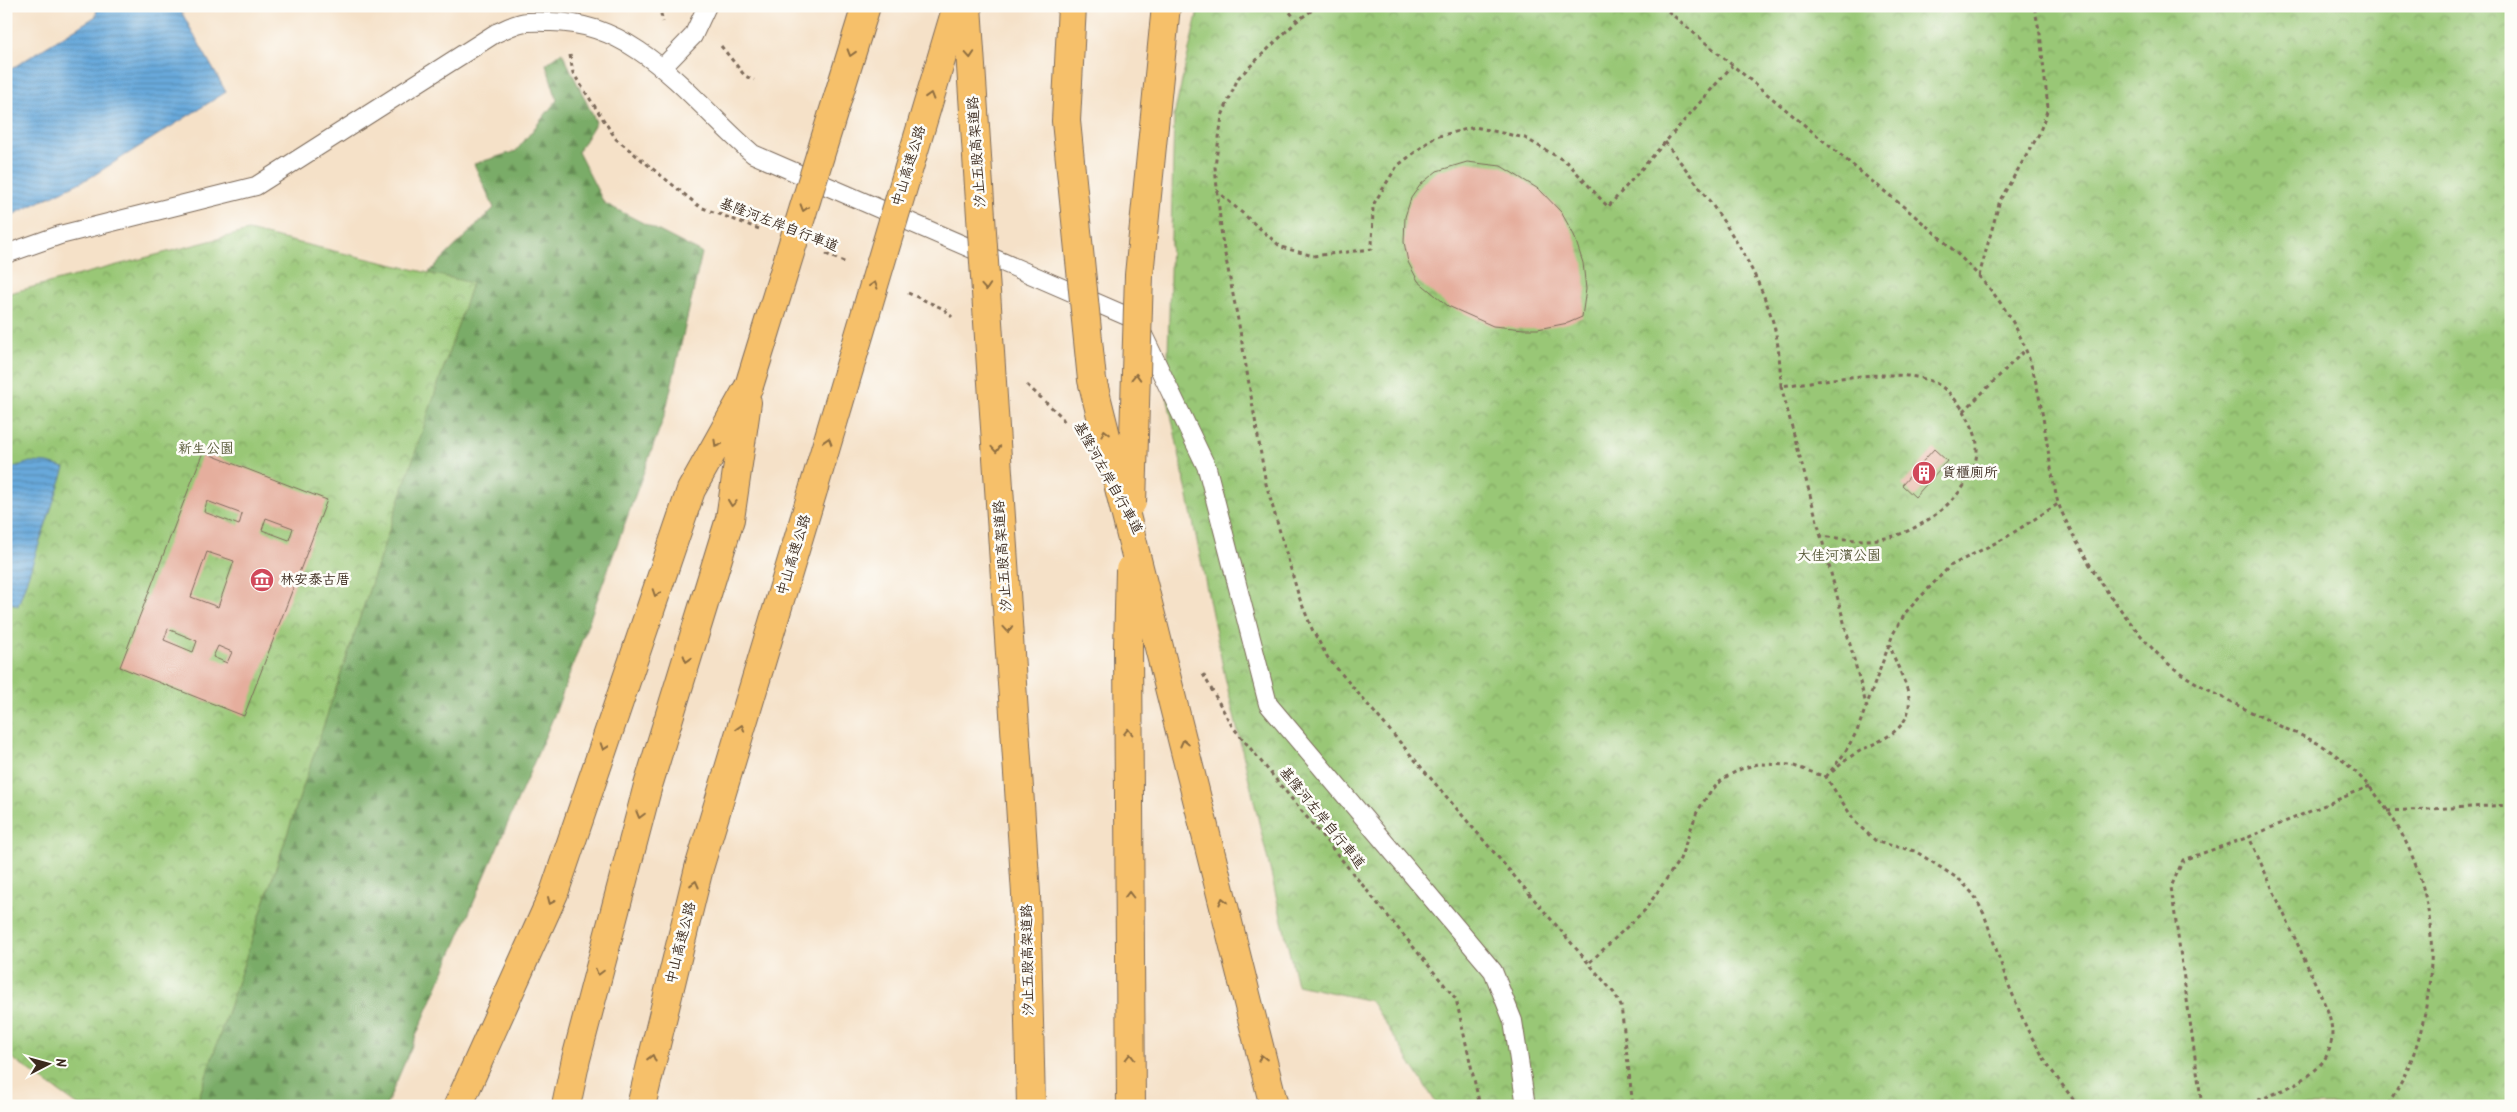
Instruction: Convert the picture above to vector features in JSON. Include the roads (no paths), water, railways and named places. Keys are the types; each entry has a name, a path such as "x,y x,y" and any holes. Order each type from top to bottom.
{"highway":[{"path":"566,1106 576,1059 647,789 730,519 749,386 866,6"},
{"name":"中山高速公路","path":"641,1106 699,868 957,6"},
{"name":"汐止五股高架道路","path":"968,6 1026,894 1031,1106"},
{"path":"1072,6 1066,121 1092,380 1274,1106"},
{"path":"1131,1106 1128,647 1139,285 1166,6"},
{"path":"458,1106 554,893 691,490 749,386"}],"lane":[{"path":"662,68 693,36 704,13"},
{"path":"6,254 60,235 256,186 496,33 521,22 564,22 604,31 639,48 689,92 723,128 753,154 1136,320 1207,468 1268,704 1493,971 1513,1021 1526,1106"}],"water":[{"path":"97,6 178,6 226,92 91,177 6,218 6,72 96,16"},
{"path":"30,462 48,463 65,468 18,606 6,601 6,470"}],"place":[{"name":"貨櫃廁所","path":"1924,473"},
{"name":"林安泰古厝","path":"262,580"}],"park label":[{"name":"新生公園","path":"206,449"},
{"name":"大佳河濱公園","path":"1839,556"}]}
